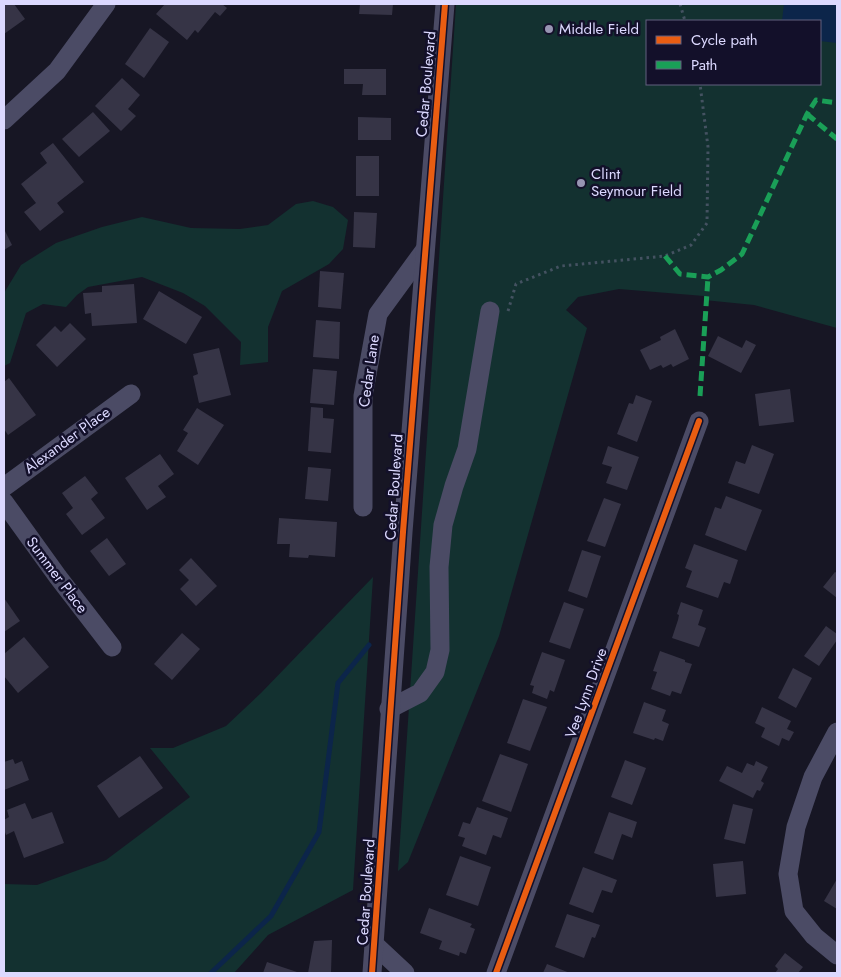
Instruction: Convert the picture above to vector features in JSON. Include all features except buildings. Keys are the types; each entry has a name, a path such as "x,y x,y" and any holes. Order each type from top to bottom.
{"street":[{"path":"4,120 57,71 106,4"},
{"name":"Cedar Boulevard","path":"372,973 389,709 445,4"},
{"name":"Cedar Lane","path":"363,506 363,396 378,314 424,251"},
{"path":"389,709 420,693 435,672 440,650 439,575 444,525 454,486 467,449 490,311"},
{"name":"Alexander Place","path":"4,487 131,394"},
{"name":"Vee Lynn Drive","path":"496,973 699,422"},
{"name":"Summer Place","path":"4,502 112,647"},
{"path":"837,732 810,786 796,827 788,874 794,911 814,936 837,955"},
{"path":"375,945 405,973"}],"path":[{"path":"680,4 685,20"},
{"path":"490,311 509,311 516,284 561,266 665,256 691,245 707,223 708,147 700,85"}],"green space":[{"path":"456,4 837,4 837,328 754,305 704,300 704,296 619,289 578,297 566,310 587,328 499,636 408,862 398,871"},
{"path":"313,201 333,207 348,220 343,249 329,264 282,291 268,327 268,362 240,365 241,342 205,306 183,293 142,277 88,287 66,307 43,304 26,313 10,363 4,366 4,293 21,265 56,243 102,227 142,217 191,228 240,229 268,225 296,204"},
{"path":"373,577 353,890 268,935 234,973 4,973 4,884 37,885 106,860 190,797 150,748 173,748 226,726 261,693"}],"water":[{"path":"784,4 837,4 837,43 821,41 821,20 782,20"}],"waterway":[{"path":"211,973 271,916 319,832 338,683 369,645"}],"marked path":[{"path":"665,256 680,274 708,277 742,254 807,114 816,100 837,103"},
{"path":"807,114 837,139"},
{"path":"700,396 708,277"}],"cycle path":[{"path":"372,973 403,532 445,4"},
{"path":"496,973 699,421"}],"place":[{"name":"Middle Field","path":"549,29"},
{"name":"Clint Seymour Field","path":"581,183"}]}
